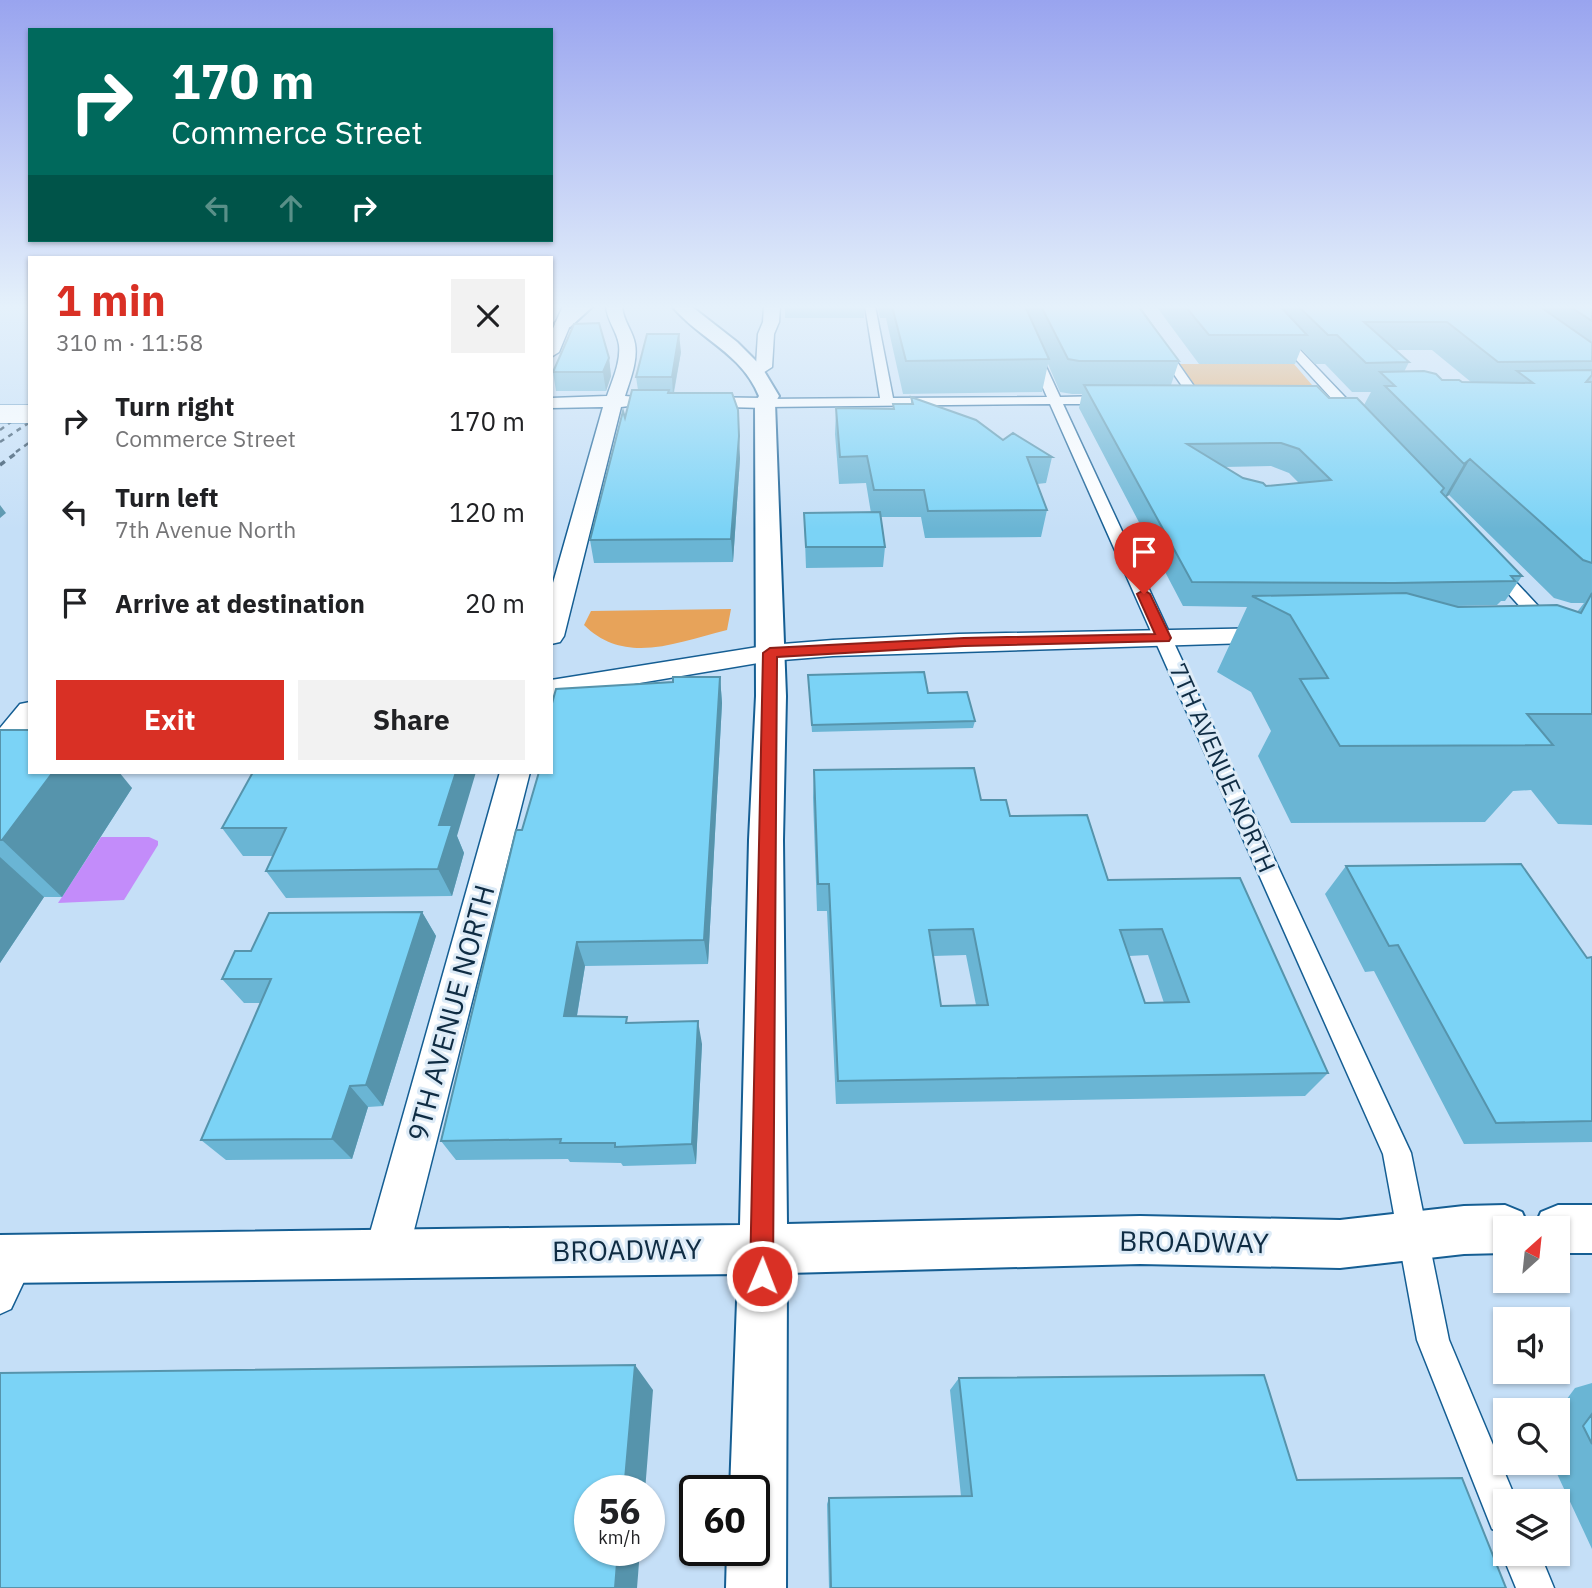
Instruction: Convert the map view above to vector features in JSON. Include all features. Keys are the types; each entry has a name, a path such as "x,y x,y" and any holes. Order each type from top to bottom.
{"main road":[{"path":"753,380 768,391 769,396 765,403 770,653 755,1588"},
{"path":"1570,1229 1592,1229"},
{"name":"BROADWAY","path":"7,1272 386,1254 1140,1240 1340,1244 1464,1230 1493,1230"}],"street":[{"path":"553,628 621,380"},
{"path":"883,380 887,401"},
{"name":"7TH AVENUE NORTH","path":"1046,380 1397,1153 1410,1236 1433,1340 1494,1489"},
{"path":"1179,399 1203,399 1189,380"},
{"path":"1316,380 1332,399 1374,436"},
{"path":"1332,399 1356,399"},
{"path":"671,402 1126,400"},
{"path":"553,403 646,402"},
{"path":"0,414 28,414"},
{"path":"1485,558 1560,629"},
{"path":"1518,629 1560,629"},
{"path":"553,689 770,653 964,642 1290,635"},
{"path":"0,747 28,713"},
{"name":"9TH AVENUE NORTH","path":"386,1254 514,774"},
{"path":"1526,1566 1535,1588"}],"shaded area":[{"path":"1184,380 1308,380 1324,399 1197,399"},
{"path":"731,609 727,630 671,645 634,648 617,645 584,625 591,611"},
{"path":"101,837 149,837 158,841 158,845 124,900 58,903"}],"building":[{"path":"1389,380 1533,383 1529,380 1592,382 1592,563 1583,560 1470,459 1464,464 1385,386 1395,386"},
{"path":"1084,385 1317,386 1329,398 1357,398 1444,488 1441,492 1522,576 1511,576 1515,581 1192,582","holes":["1281,443 1299,449 1331,480 1266,486 1243,478 1187,444"]},
{"path":"632,390 732,393 738,410 739,436 731,539 590,540 623,411 625,418"},
{"path":"911,397 976,420 1003,440 1013,433 1052,457 1027,457 1047,510 928,511 924,490 874,490 867,456 840,457 836,408 894,409 893,404 913,404"},
{"path":"880,512 885,547 806,547 804,513"},
{"path":"1406,593 1458,607 1557,605 1581,613 1592,593 1592,714 1527,714 1553,745 1340,746 1300,679 1328,678 1290,615 1252,596"},
{"path":"924,672 928,693 967,692 975,721 812,725 808,675"},
{"path":"673,677 720,677 704,940 577,942 564,1016 627,1017 626,1023 698,1021 692,1144 615,1147 615,1143 560,1143 561,1139 441,1141 516,830 522,830 538,774 553,774 553,700 556,689 673,682"},
{"path":"0,730 28,730 28,774 52,774 0,840"},
{"path":"974,768 981,800 1006,800 1010,816 1087,815 1108,880 1240,878 1328,1073 838,1081 829,884 818,884 814,770","holes":["973,929 988,1005 941,1006 929,930","1162,929 1189,1002 1145,1003 1120,930"]},
{"path":"252,774 455,774 439,825 452,825 438,869 266,871 286,828 222,828"},
{"path":"1521,864 1587,958 1592,957 1592,1121 1496,1123 1398,945 1389,946 1346,866"},
{"path":"422,912 366,1085 350,1086 332,1139 201,1140 271,979 222,979 235,951 251,951 269,913"},
{"path":"635,1365 625,1475 574,1475 574,1566 617,1566 615,1588 0,1588 0,1373"},
{"path":"1264,1375 1297,1480 1462,1478 1493,1556 1493,1566 1497,1566 1506,1588 831,1588 829,1498 972,1496 959,1378"},
{"path":"1592,1414 1592,1444 1583,1426"}],"railway":[{"path":"0,430 28,409"},
{"path":"0,442 28,423"},
{"path":"16,452 28,443"},
{"path":"0,465 19,451"}],"route":[{"path":"762,1276 770,653 964,642 1164,638 1144,594"}]}
